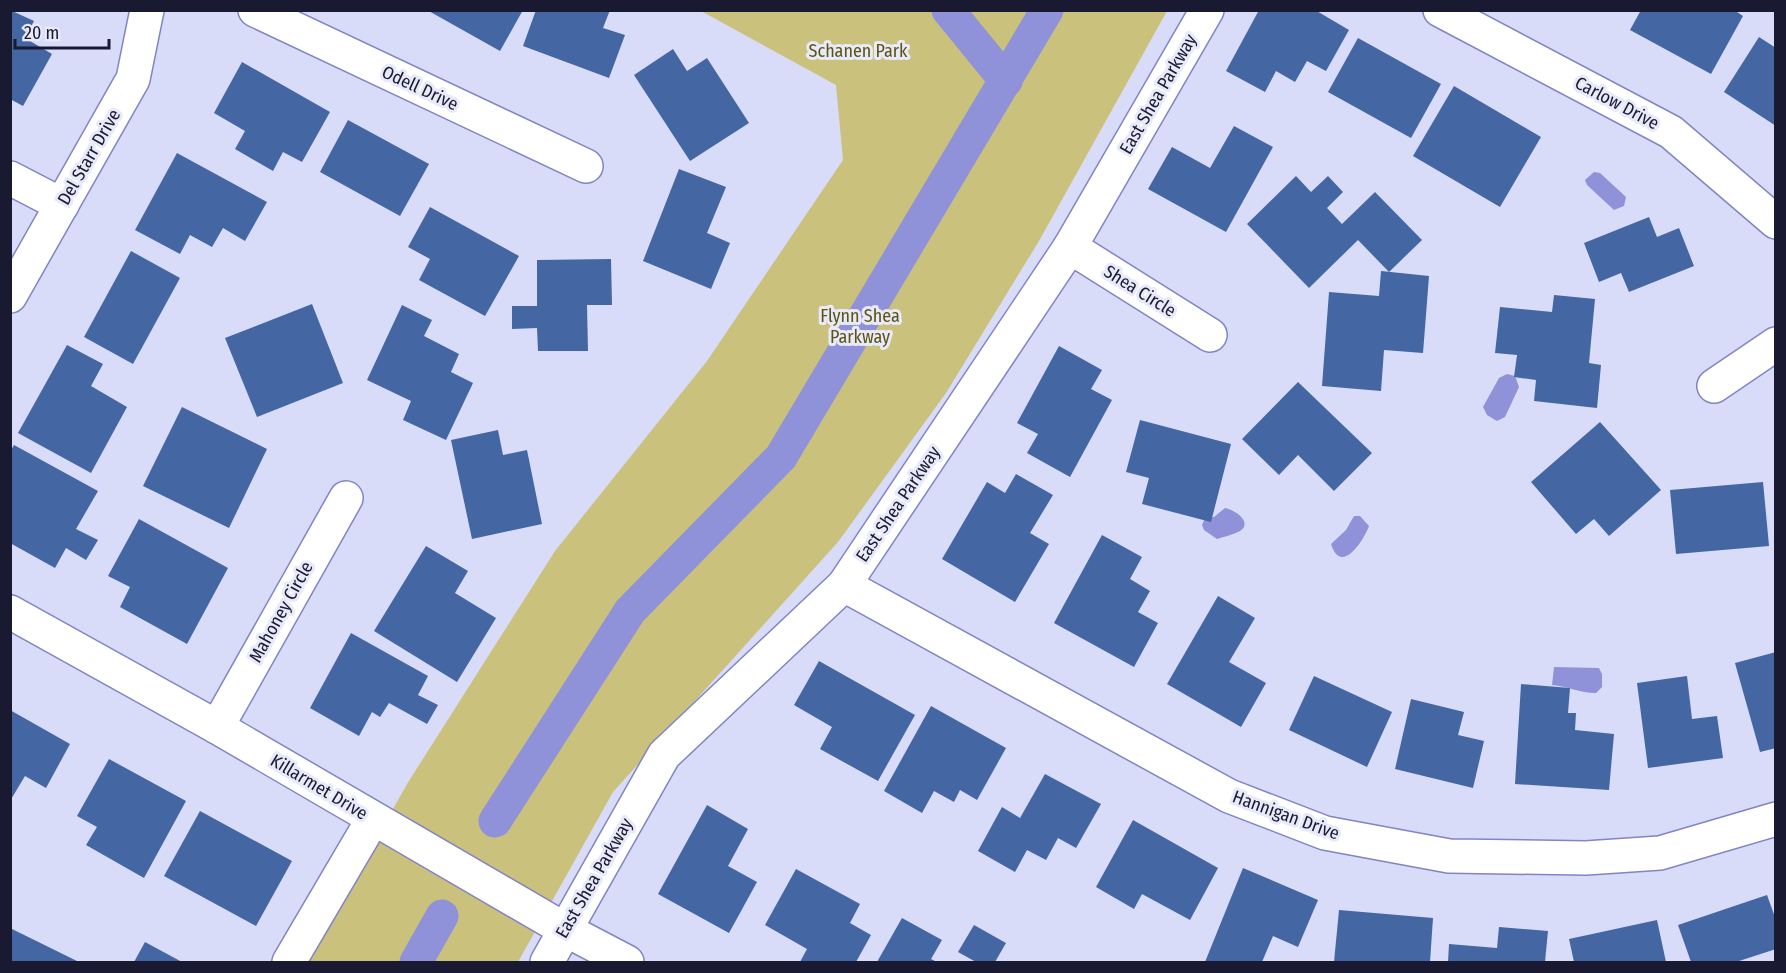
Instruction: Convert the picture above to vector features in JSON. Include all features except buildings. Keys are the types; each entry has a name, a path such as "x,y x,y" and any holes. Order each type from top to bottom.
{"street":[{"name":"Del Starr Drive","path":"10,296 133,79 147,10"},
{"name":"Odell Drive","path":"255,10 586,166"},
{"name":"East Shea Parkway","path":"547,963 564,929 664,755 844,585 1070,247 1207,10"},
{"name":"Carlow Drive","path":"1440,10 1671,132 1776,222"},
{"path":"10,178 62,205"},
{"name":"Shea Circle","path":"1070,247 1210,335"},
{"path":"1714,386 1776,344"},
{"name":"Mahoney Circle","path":"217,727 346,498"},
{"name":"Hannigan Drive","path":"844,585 1229,796 1325,833 1449,856 1586,858 1660,853 1776,819"},
{"name":"Killarmet Drive","path":"10,612 217,727 564,929 627,963"},
{"path":"289,963 373,819"}],"green space":[{"name":"Flynn Shea Parkway","path":"701,11 1167,11 1039,241 946,393 838,542 613,792 518,962 307,962 407,784 555,551 707,361 843,160 836,85"}],"water":[{"path":"1594,172 1600,173 1626,197 1624,206 1614,210 1587,185 1585,180"},
{"path":"1507,374 1515,376 1519,387 1505,417 1497,421 1487,415 1483,407 1499,378"},
{"path":"1225,508 1241,516 1245,524 1240,531 1217,539 1204,530 1202,525 1205,518 1214,517"},
{"path":"1354,516 1360,516 1369,526 1352,552 1340,557 1335,553 1331,544 1346,530"},
{"path":"1554,667 1599,668 1602,674 1602,687 1596,693 1552,685"}],"waterway":[{"path":"948,10 1006,81"},
{"path":"495,821 630,611 781,457 1047,10"},
{"path":"416,962 442,916"}],"park label":[{"name":"Schanen Park","path":"858,51"}]}
